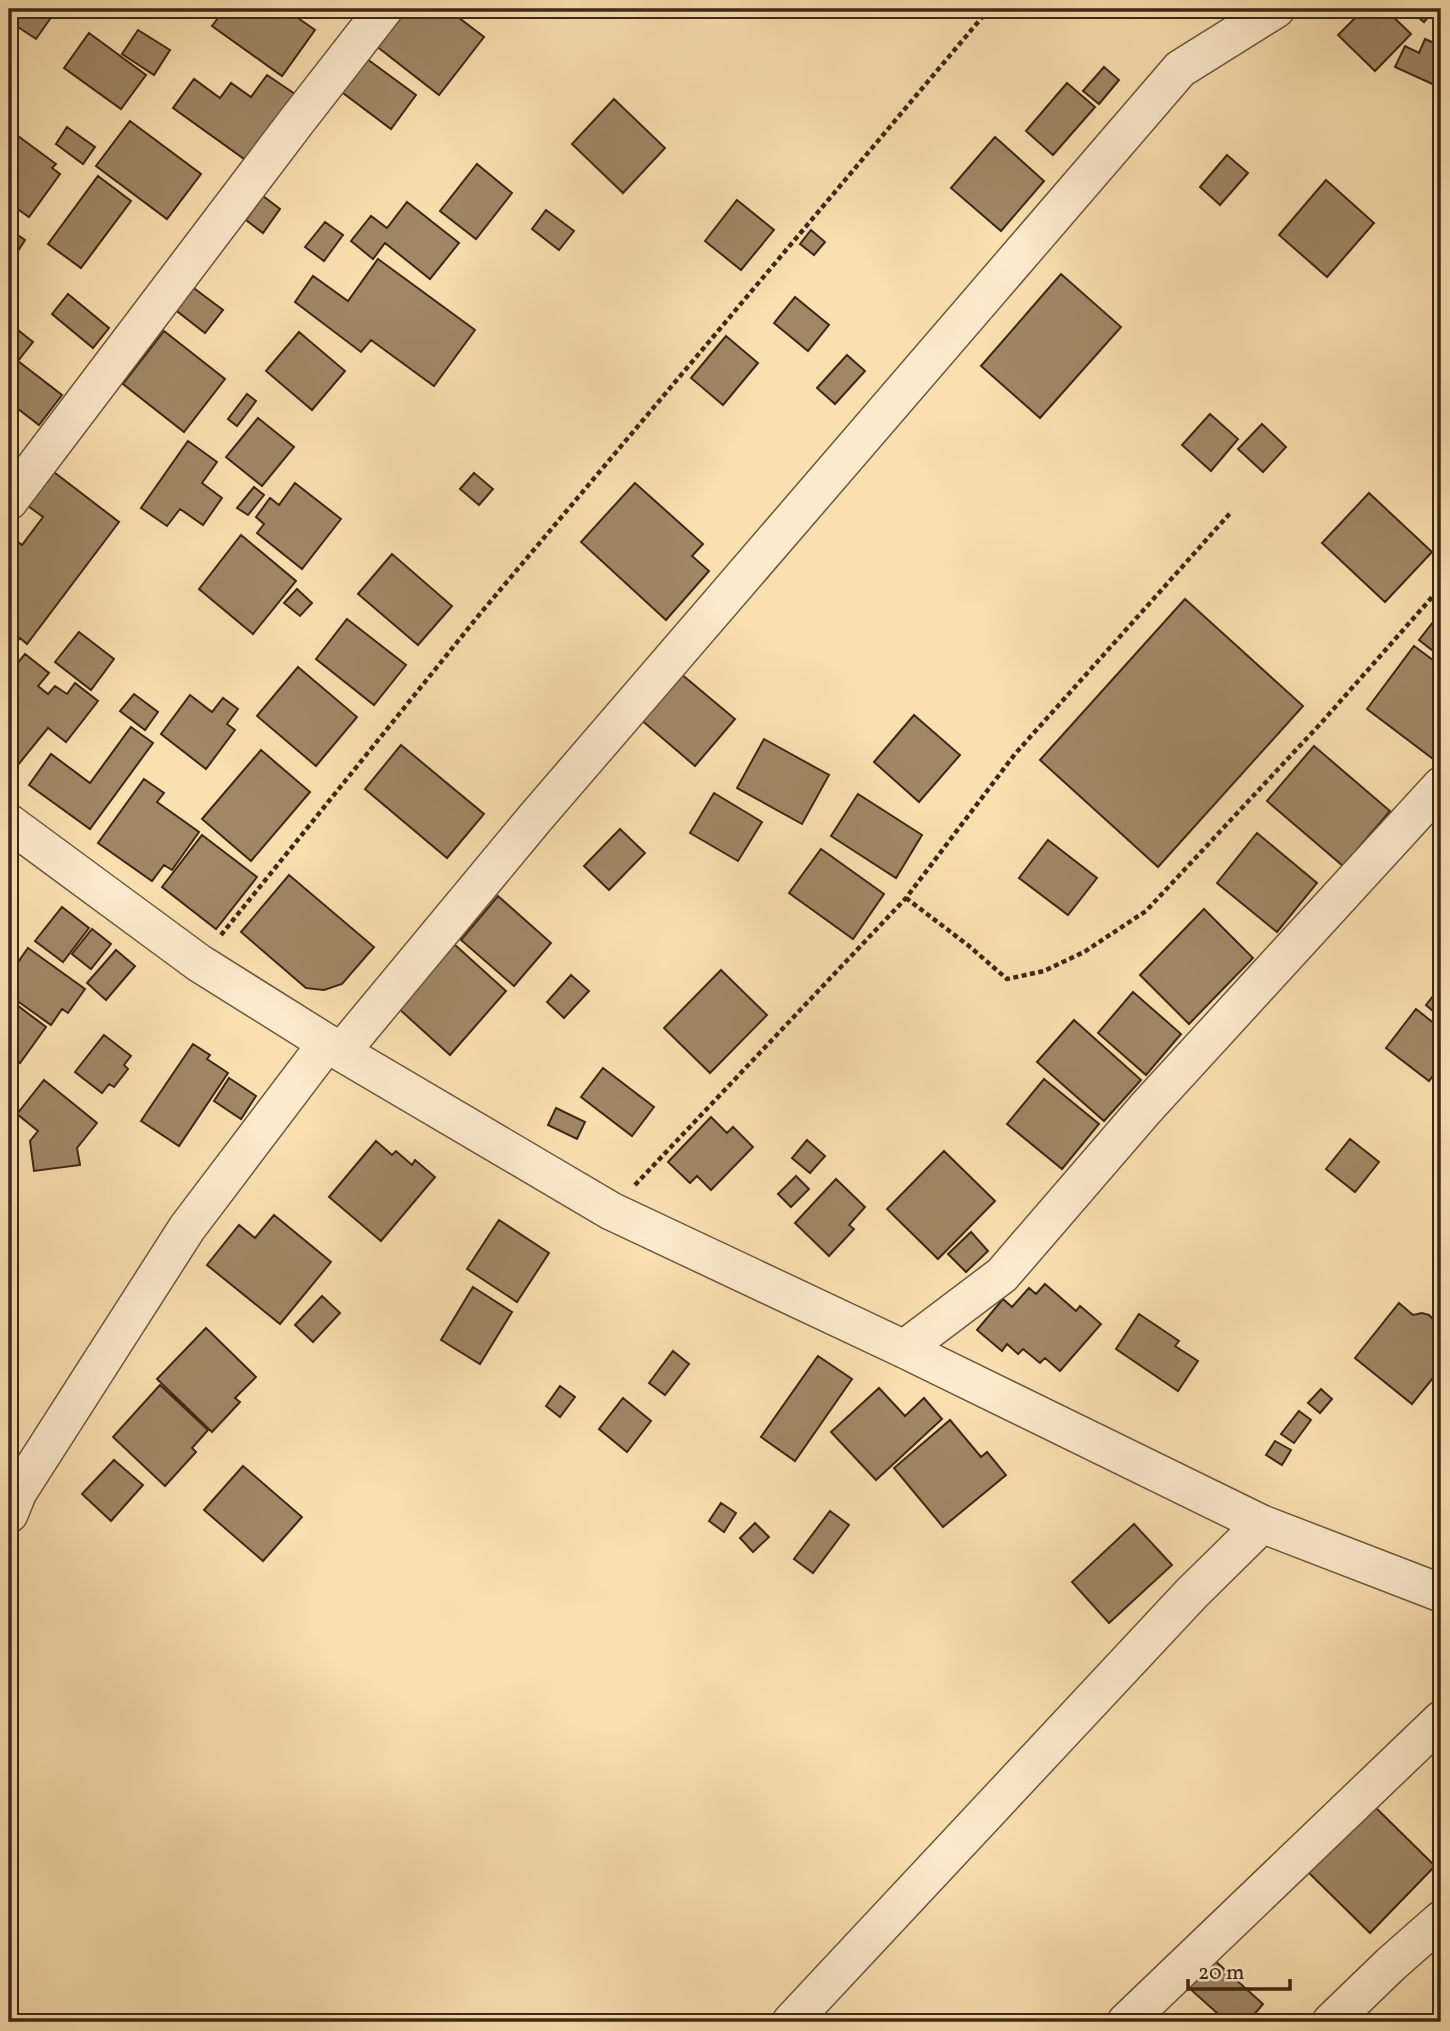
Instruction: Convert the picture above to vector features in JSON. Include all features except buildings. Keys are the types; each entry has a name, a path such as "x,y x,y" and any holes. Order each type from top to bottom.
{"street":[{"path":"9,501 384,9"},
{"path":"9,1514 18,1492 187,1228 334,1047 536,817 1180,69 1276,9"},
{"path":"904,1349 1002,1275 1146,1108 1441,786"},
{"path":"9,823 199,963 334,1047 611,1211 904,1349 1262,1524 1441,1593"},
{"path":"791,2022 1181,1605 1262,1524"},
{"path":"1126,2022 1441,1720"},
{"path":"1331,2022 1441,1920"}],"path":[{"path":"199,963 479,615 989,9"},
{"path":"611,1211 906,898 1015,754 1232,510"},
{"path":"906,898 1007,979 1044,971 1084,951 1146,911 1322,722 1441,587"}]}
